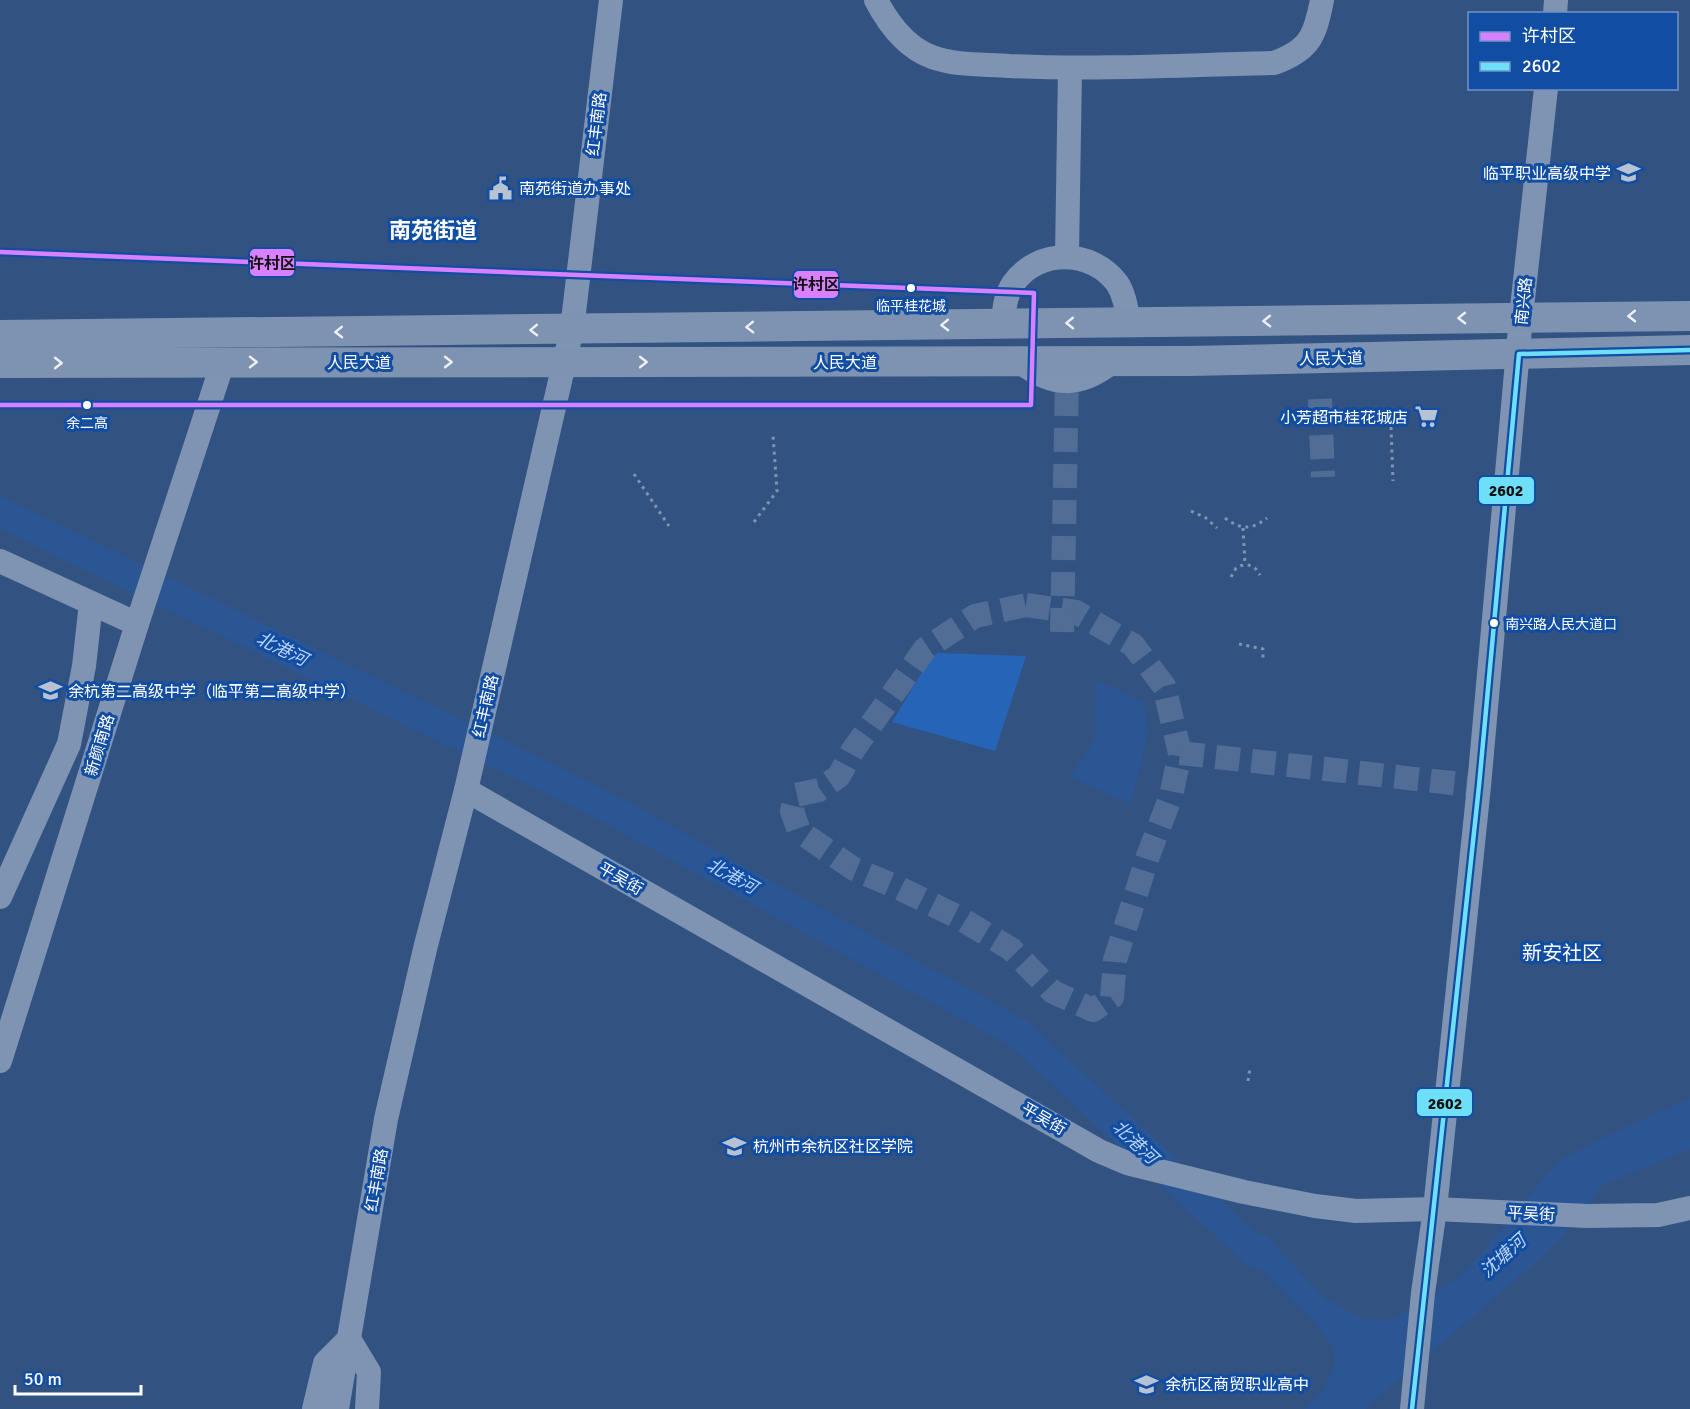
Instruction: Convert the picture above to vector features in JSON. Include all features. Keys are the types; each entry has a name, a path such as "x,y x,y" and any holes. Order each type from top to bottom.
{"main road":[{"name":"人民大道","path":"0,335 1690,316"},
{"name":"人民大道","path":"0,363 1112,362 1690,350"}],"street":[{"name":"红丰南路","path":"337,1409 386,1119 425,949 466,789 572,329 611,0"},
{"path":"876,0 883,14 906,39 916,48 933,57 962,63 1070,69 1274,63 1302,50 1317,23 1322,0"},
{"path":"1067,256 1070,69"},
{"name":"南兴路","path":"1412,1409 1423,1293 1436,1209 1479,786 1521,317 1546,90"},
{"path":"1003,324 1005,303 1013,285 1027,269 1046,259 1067,256 1086,260 1104,270 1118,284 1126,303 1128,323"},
{"name":"新颜南路","path":"0,1061 223,362"},
{"path":"1020,362 1036,374 1056,381 1077,381 1097,374 1112,362"},
{"path":"0,561 138,623"},
{"path":"0,897 69,744 84,666 91,603"},
{"name":"平吴街","path":"466,789 1099,1151 1127,1163 1231,1189 1315,1206 1356,1211 1436,1209 1587,1216 1658,1215 1690,1208"},
{"path":"314,1409 325,1363 349,1339 369,1372 367,1409"}],"path":[{"path":"1391,427 1393,481"},
{"path":"754,522 777,491 773,435"},
{"path":"634,474 669,526"},
{"path":"1191,511 1206,518 1217,528"},
{"path":"1226,518 1234,525 1243,528 1256,525 1267,518"},
{"path":"1243,528 1245,564"},
{"path":"1231,578 1236,568 1245,564 1254,567 1260,575"},
{"path":"1239,644 1263,649 1263,662"},
{"path":"1248,1081 1250,1068"}],"shaded area":[{"path":"937,653 1026,656 995,751 892,722 921,674"}],"water":[{"path":"1096,682 1116,688 1144,703 1148,734 1131,804 1070,777 1095,738"},
{"name":"沈塘河","path":"1690,1098 1690,1149 1603,1185 1566,1232 1535,1263 1365,1409 1303,1409 1323,1390 1335,1364 1332,1345 1312,1318 1292,1301 1218,1224 1266,1236 1323,1297 1363,1319 1391,1320 1457,1279 1561,1160 1602,1138"}],"waterway":[{"name":"北港河","path":"0,512 593,800 1018,1033 1257,1254"}],"tunnel":[{"path":"1062,632 1067,381"},
{"path":"1320,399 1323,477"},
{"path":"1026,605 1076,612 1133,645 1164,686 1180,753 1171,796 1148,856 1115,960 1112,997 1093,1010 1053,992 1011,949 958,917 854,869 799,831 792,811 796,795 819,790 839,776 853,750 925,649 975,616 1026,605"},
{"path":"1180,753 1479,786"}],"transit line":[{"name":"许村区","path":"0,252 1034,293 1031,405 0,405"},
{"name":"2602","path":"1412,1409 1479,786 1519,354 1690,350"}],"place":[{"name":"临平职业高级中学","path":"1629,173"},
{"name":"南苑街道办事处","path":"501,188"},
{"name":"临平桂花城","path":"911,288"},
{"name":"余二高","path":"87,405"},
{"name":"小芳超市桂花城店","path":"1426,417"},
{"name":"南兴路人民大道口","path":"1494,623"},
{"name":"余杭第二高级中学（临平第二高级中学）","path":"50,691"},
{"name":"杭州市余杭区社区学院","path":"735,1146"},
{"name":"余杭区商贸职业高中","path":"1147,1384"}],"district":[{"name":"南苑街道","path":"433,230"},
{"name":"新安社区","path":"1562,953"}]}
